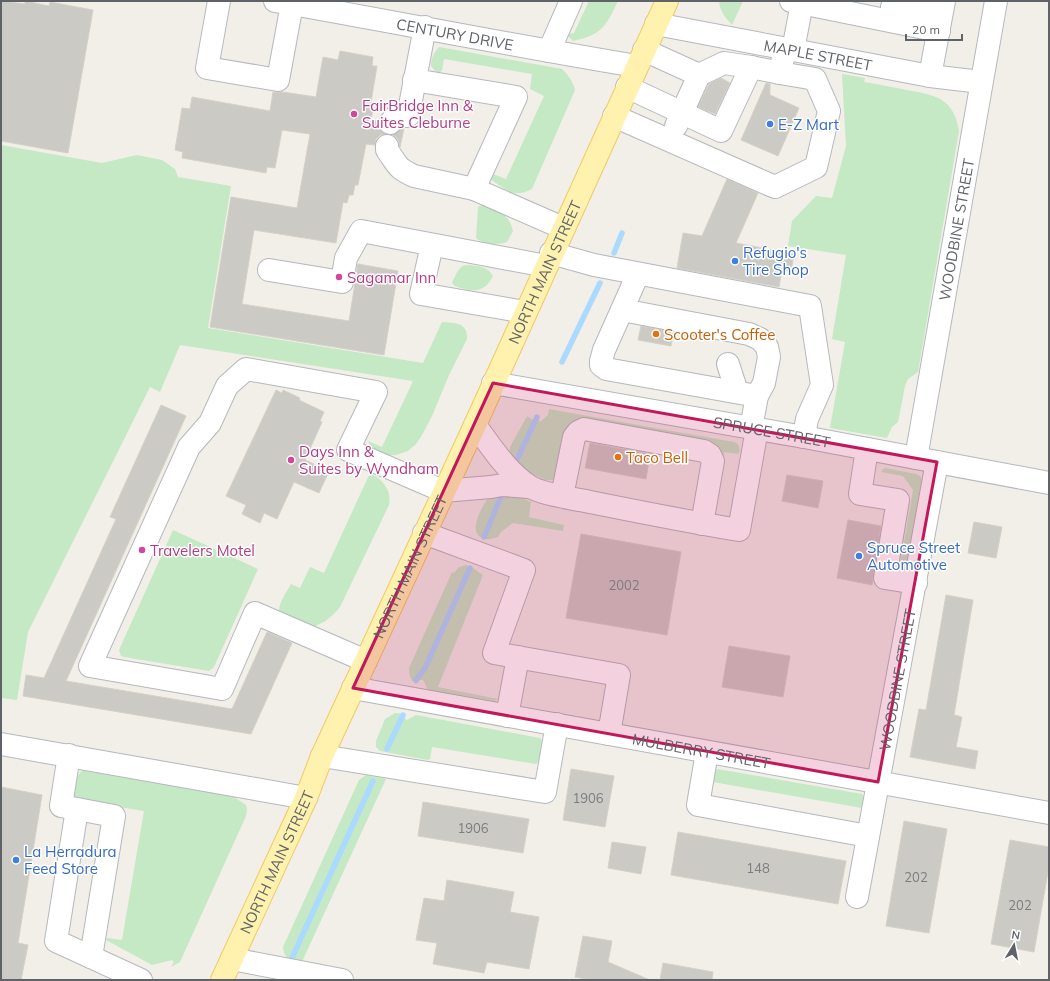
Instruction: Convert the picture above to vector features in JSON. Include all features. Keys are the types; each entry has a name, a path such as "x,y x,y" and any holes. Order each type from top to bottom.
{"main road":[{"name":"NORTH MAIN STREET","path":"222,980 306,798 322,756 667,1"}],"street":[{"path":"219,1 207,68 278,80 283,2"},
{"path":"549,51 571,1"},
{"path":"803,4 840,1"},
{"path":"862,1 895,4 914,12 922,12 932,1"},
{"path":"930,76 944,1"},
{"name":"WOODBINE STREET","path":"916,458 996,1"},
{"name":"CENTURY DRIVE","path":"283,2 549,51 640,58 699,75"},
{"path":"803,4 939,31"},
{"path":"780,73 789,50 803,4"},
{"name":"MAPLE STREET","path":"656,24 930,76 982,82"},
{"path":"390,123 397,115 408,116 425,27"},
{"path":"614,116 775,187 816,167 829,111 815,79 724,62 699,75 669,140"},
{"path":"627,87 722,131 751,67"},
{"path":"414,80 516,97 474,189"},
{"path":"387,146 387,150 399,168 407,173 414,176 474,189 563,228"},
{"path":"269,270 342,282 346,258 360,231 432,245 594,265 810,306 822,385 807,419 804,437"},
{"path":"432,245 421,294 525,312"},
{"path":"622,310 749,334 760,339 767,347 769,357 764,383 747,394 606,368 601,365 604,350 638,274"},
{"path":"366,661 255,613 222,689 90,666 189,447 210,423 226,386 246,369 376,392 348,450 443,491 491,488 502,485 529,487 562,496 702,524 740,530 754,429 747,394 728,364"},
{"name":"SPRUCE STREET","path":"493,383 804,437 1049,483"},
{"path":"474,425 511,472 529,487"},
{"path":"562,496 574,437 584,428 704,451 710,455 712,461 702,524"},
{"path":"867,449 860,494 898,500 885,578 916,584"},
{"name":"WOODBINE STREET","path":"857,897 916,584 937,462"},
{"path":"424,533 524,570 494,653 619,675 609,734"},
{"path":"507,716 518,657"},
{"name":"MULBERRY STREET","path":"353,688 1049,813"},
{"path":"322,756 545,792 556,724"},
{"path":"1,744 306,798"},
{"path":"707,752 698,805 868,836"},
{"path":"69,755 61,806 114,816 91,957"},
{"path":"77,809 56,941 141,980"},
{"path":"232,959 342,980"}],"highlighted area":[{"path":"493,383 937,462 878,782 353,688"}],"green space":[{"path":"589,1 618,1 610,17 602,28 591,36 573,41 568,34 574,33"},
{"path":"719,1 743,1 732,25 725,17"},
{"path":"439,47 562,69 570,78 575,90 532,189 520,193 511,192 492,180 491,177 493,174 506,179 544,96 530,89 532,74 444,59 442,70 440,73 437,73 431,66 431,63 433,56"},
{"path":"842,74 865,78 864,82 934,96 942,100 953,111 959,131 918,372 908,379 905,386 898,422 892,427 887,438 830,428 845,342 832,339 846,255 788,246 792,221 816,196 832,198 846,146"},
{"path":"1,145 102,163 137,155 162,160 175,169 178,177 231,186 208,328 423,363 442,322 459,324 463,326 467,333 467,339 422,435 416,444 408,451 396,455 388,455 376,450 371,447 368,441 382,447 413,381 180,345 160,392 150,387 28,632 17,700 1,698"},
{"path":"482,205 502,214 509,220 513,231 507,242 491,244 476,238 478,207"},
{"path":"467,265 485,268 491,273 493,276 486,286 482,289 467,290 455,286 452,283 457,272 462,266"},
{"path":"549,409 734,442 738,444 740,451 738,454 724,452 717,494 718,459 580,423 558,478 546,480 518,468 509,453 510,447 527,416 533,420 539,420 540,422 548,415"},
{"path":"885,468 916,474 922,479 907,562 904,565 900,565 913,490 903,476 881,472"},
{"path":"370,473 383,482 386,486 390,500 389,505 340,607 326,620 310,628 279,614 281,602 291,584 300,588 310,567 324,573"},
{"path":"507,491 531,502 529,517 564,525 563,531 513,523 501,532 498,537 485,539 479,536 476,531 476,525 485,503 492,494 503,497"},
{"path":"173,530 258,569 214,667 209,671 124,657 121,656 119,650"},
{"path":"466,565 483,575 438,687 498,699 495,701 428,690 423,680 416,680 419,682 416,684 412,681 410,675 409,668 452,572 454,573 459,567"},
{"path":"395,713 404,714 403,717 407,720 416,715 540,738 542,741 539,761 536,764 432,747 430,759 428,760 380,751 376,747 376,741 385,719"},
{"path":"717,769 862,794 864,798 862,808 713,782 715,771"},
{"path":"82,771 231,795 246,805 246,816 180,962 171,967 174,962 172,960 152,965 106,940 107,938 122,940 144,811 76,800 74,785 77,777"},
{"path":"366,775 386,779 301,964 289,961 284,953 283,947 359,780"}],"building":[{"path":"1,1 25,4 25,1 49,6 50,2 93,10 68,153 1,141"},
{"path":"340,51 373,57 372,66 377,66 370,108 373,109 371,120 378,121 378,127 385,134 380,135 376,139 375,145 366,144 358,185 355,185 353,195 349,195 347,203 343,202 336,243 254,230 242,304 349,321 358,264 398,271 384,355 210,327 231,197 297,208 310,134 282,130 275,168 267,167 266,173 182,158 183,152 175,150 182,108 190,109 192,97 270,111 273,92 316,97 323,57 338,60"},
{"path":"721,78 730,83 715,114 698,107 709,84"},
{"name":"E-Z Mart","path":"766,83 770,84 770,95 799,108 778,156 741,140"},
{"path":"404,128 400,147 398,139 393,135"},
{"name":"Refugio's Tire Shop","path":"727,179 758,193 736,243 794,254 791,272 782,270 779,287 677,268 683,233 702,236"},
{"name":"Scooter's Coffee","path":"641,326 674,332 671,346 638,340"},
{"path":"276,390 282,393 283,390 300,398 299,400 324,412 320,421 322,422 305,460 329,471 319,493 294,482 277,519 264,513 260,523 242,514 246,505 226,496"},
{"path":"161,405 186,416 66,681 232,709 267,632 292,643 251,734 23,696 26,675 44,678 116,519 110,517"},
{"name":"Taco Bell","path":"590,443 650,454 646,479 585,468"},
{"path":"787,475 823,481 818,508 782,501"},
{"name":"Spruce Street Automotive","path":"848,520 881,526 872,585 837,578"},
{"path":"974,522 1002,527 996,558 968,553"},
{"path":"581,534 681,552 667,635 566,618"},
{"path":"946,595 973,600 954,715 962,717 956,747 978,751 975,769 910,757 919,709 926,710"},
{"path":"729,646 790,656 783,697 722,687"},
{"path":"571,769 614,776 605,827 563,820"},
{"name":"La Herradura Feed Store","path":"1,787 42,795 18,943 28,945 21,980 1,980"},
{"path":"423,802 529,819 523,853 418,836"},
{"path":"904,821 947,829 929,933 886,926"},
{"path":"678,832 846,861 838,904 671,875"},
{"path":"1010,840 1049,847 1049,866 1034,952 991,944"},
{"path":"612,842 646,847 641,874 608,868"},
{"path":"447,880 514,892 510,912 539,917 529,969 487,962 484,973 433,964 437,943 416,940 424,898 444,901"},
{"path":"583,936 612,941 608,962 650,980 591,980 575,977"},
{"path":"663,963 713,972 712,980 660,980"}],"waterway":[{"path":"614,253 622,233"},
{"path":"562,362 600,283"},
{"path":"515,464 537,417"},
{"path":"484,537 503,492"},
{"path":"416,680 425,668 470,568"},
{"path":"387,749 403,715"},
{"path":"291,960 373,781"}],"place":[{"name":"FairBridge Inn & Suites Cleburne","path":"354,114"},
{"name":"E-Z Mart","path":"770,124"},
{"name":"Refugio's Tire Shop","path":"735,261"},
{"name":"Sagamar Inn","path":"339,277"},
{"name":"Scooter's Coffee","path":"656,334"},
{"name":"Taco Bell","path":"618,457"},
{"name":"Days Inn & Suites by Wyndham","path":"291,460"},
{"name":"Travelers Motel","path":"142,550"},
{"name":"Spruce Street Automotive","path":"859,556"},
{"name":"La Herradura Feed Store","path":"16,860"}]}
